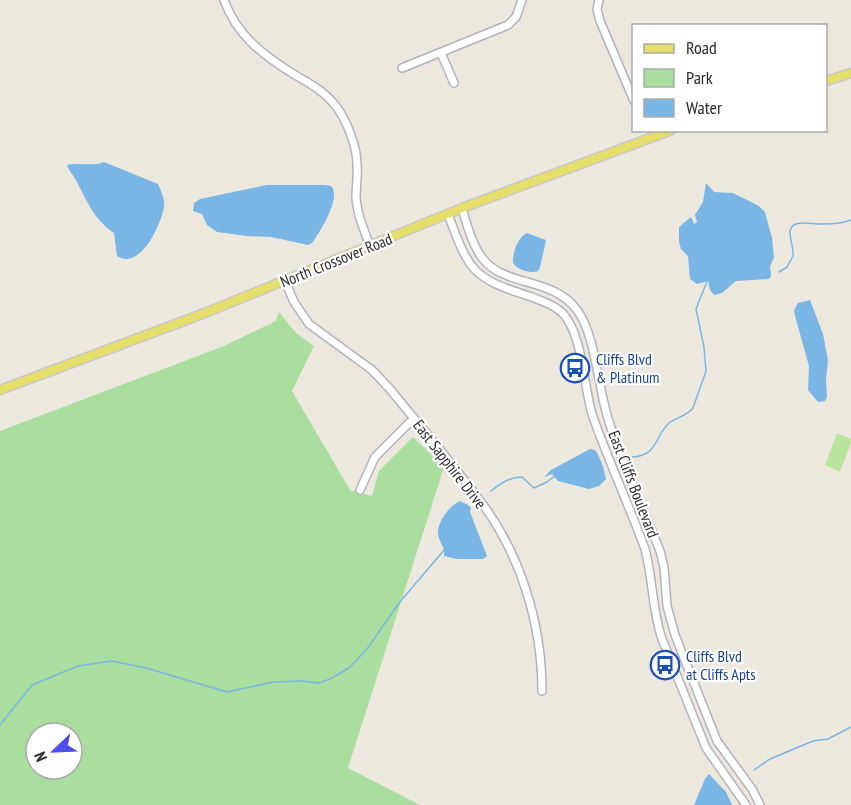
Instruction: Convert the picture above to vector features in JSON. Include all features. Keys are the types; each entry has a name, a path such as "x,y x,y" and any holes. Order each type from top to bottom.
{"main road":[{"path":"827,80 851,73"},
{"name":"North Crossover Road","path":"0,390 285,281 648,135"}],"street":[{"path":"224,0 229,15 253,45 269,59 317,88 338,109 356,151 356,198 359,216 370,246"},
{"path":"402,68 508,25 516,17 522,0"},
{"path":"598,0 597,9 600,21 632,99"},
{"path":"441,53 454,83"},
{"name":"East Cliffs Boulevard","path":"462,208 471,238 488,265 504,274 547,287 566,298 584,320 607,417 660,552 664,567 667,606 675,634 717,741 752,789 758,804"},
{"name":"East Cliffs Boulevard","path":"448,214 462,252 471,267 492,284 542,301 557,309 565,316 572,329 593,415 645,549 651,571 657,623 662,639 706,748 746,805"},
{"name":"East Sapphire Drive","path":"285,281 294,302 309,324 372,370 482,503 513,556 530,604 537,635 542,691"},
{"path":"360,490 375,457 414,418"}],"green space":[{"path":"279,312 296,333 314,346 292,391 350,490 372,496 379,471 413,437 444,467 348,768 420,805 0,805 0,431 224,346 276,321"},
{"path":"837,433 851,439 840,472 825,465"}],"water":[{"path":"104,162 158,184 164,201 162,215 154,234 148,244 134,257 126,259 117,256 114,233 92,210 67,165"},
{"path":"706,183 714,192 733,193 759,206 765,212 774,257 769,279 736,281 722,293 714,295 708,281 697,284 690,279 688,256 681,249 679,242 679,227 691,217 694,224 697,222 695,215 703,202"},
{"path":"267,185 331,186 334,191 332,206 312,243 308,245 271,237 217,232 207,225 202,214 193,211 194,203 200,199"},
{"path":"527,233 546,240 540,267 535,272 520,269 513,262 516,246"},
{"path":"810,300 823,334 828,360 827,397 825,401 818,402 808,390 809,366 794,310 798,303"},
{"path":"590,449 595,450 601,460 606,479 599,486 589,489 558,481 552,474 544,477 551,470"},
{"path":"460,501 471,508 470,512 487,556 483,559 457,559 444,556 438,533 439,527 447,511"},
{"path":"709,774 726,792 732,805 694,805"}],"waterway":[{"path":"779,272 787,267 793,256 790,233 794,225 798,223 837,224 851,220"},
{"path":"632,457 647,453 669,423 693,408 706,371 704,347 696,309 708,279"},
{"path":"491,491 498,485 518,477 522,477 534,488 556,475"},
{"path":"0,725 32,685 78,666 112,661 146,668 227,692 273,682 319,683 330,679 349,668 367,649 399,603 445,549"},
{"path":"754,770 770,759 813,741 828,739 851,727"}],"place":[{"name":"Cliffs Blvd & Platinum","path":"575,368"},
{"name":"Cliffs Blvd at Cliffs Apts","path":"665,665"}]}
